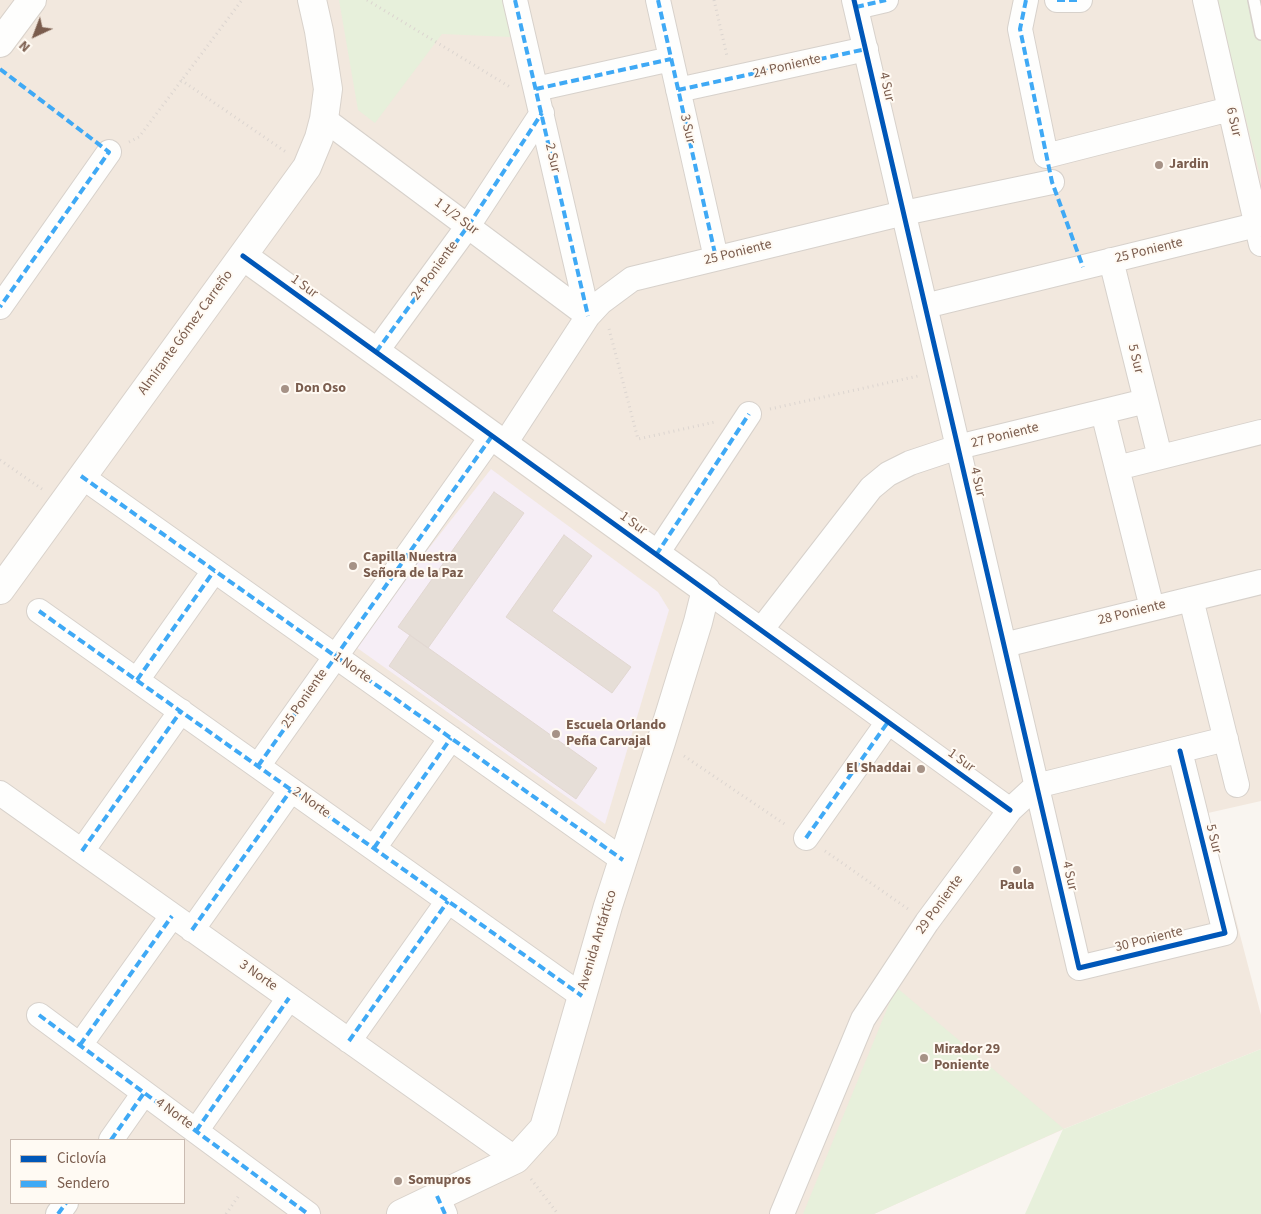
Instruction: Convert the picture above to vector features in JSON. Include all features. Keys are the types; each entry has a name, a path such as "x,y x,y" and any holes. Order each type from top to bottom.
{"street":[{"path":"0,44 32,0"},
{"name":"Almirante Gómez Carreño","path":"0,590 307,167 319,138 328,89 312,0"},
{"name":"2 Sur","path":"515,0 588,316"},
{"name":"3 Sur","path":"658,0 716,258"},
{"path":"855,4 886,0"},
{"path":"1026,0 1020,29 1046,156 1230,110"},
{"path":"1057,0 1080,0"},
{"name":"6 Sur","path":"1205,0 1258,234"},
{"name":"4 Sur","path":"855,4 1079,968"},
{"name":"24 Poniente","path":"678,90 866,49"},
{"path":"539,103 671,59"},
{"name":"24 Poniente","path":"376,352 468,226 539,103"},
{"name":"1 1/2 Sur","path":"324,119 588,316"},
{"path":"0,307 109,152"},
{"name":"25 Poniente","path":"258,766 335,656 498,440 588,316 601,302 632,279 904,213 1052,182"},
{"name":"25 Poniente","path":"925,306 1111,260 1258,234"},
{"name":"1 Sur","path":"243,256 1010,810"},
{"name":"5 Sur","path":"1111,260 1160,457"},
{"name":"27 Poniente","path":"761,630 871,488 888,474 910,463 958,447 1146,401"},
{"path":"1103,412 1152,608"},
{"path":"656,555 749,414"},
{"path":"1117,468 1261,432"},
{"name":"1 Norte","path":"81,476 623,860"},
{"path":"137,680 214,571"},
{"name":"28 Poniente","path":"1004,645 1261,582"},
{"name":"Avenida Antártico","path":"401,1214 441,1205 516,1160 544,1128 623,860 662,742 706,590"},
{"path":"1191,599 1237,785"},
{"name":"2 Norte","path":"39,611 582,996"},
{"path":"82,851 181,711"},
{"path":"806,838 888,722"},
{"path":"374,848 451,738"},
{"name":"29 Poniente","path":"782,1214 863,1019 927,922 1010,810 1036,786 1226,739"},
{"name":"5 Sur","path":"1180,750 1225,933"},
{"path":"192,930 291,790"},
{"name":"3 Norte","path":"0,793 516,1160"},
{"path":"349,1041 448,900"},
{"path":"80,1045 172,916"},
{"name":"30 Poniente","path":"1079,968 1225,933"},
{"path":"196,1131 289,998"},
{"name":"4 Norte","path":"39,1015 308,1214"},
{"path":"112,1139 144,1093"}],"lane":[{"path":"1254,0 1261,34"}],"path":[{"path":"109,152 138,137 242,0"},
{"path":"367,0 539,103"},
{"path":"714,0 732,79"},
{"path":"181,80 307,167"},
{"path":"0,460 63,503"},
{"path":"516,1160 558,1214"}],"shaded area":[{"path":"0,0 1261,0 1261,801 1208,813 1261,1015 1261,1049 1064,1129 874,1214 0,1214"},
{"name":"Escuela Orlando Peña Carvajal","path":"491,469 658,592 669,610 605,824 353,645"}],"green space":[{"path":"339,0 503,0 511,37 442,34 375,123 358,110"},
{"path":"1216,0 1261,0 1261,179"},
{"path":"896,987 1064,1129 1261,1049 1261,1214 1025,1214 1063,1129 874,1214 803,1214"}],"building":[{"path":"494,492 524,513 428,648 398,627"},
{"path":"564,535 592,556 552,611 631,667 612,693 506,617"},
{"path":"410,635 597,768 576,799 389,666"}],"marked path":[{"path":"515,0 588,316"},
{"path":"658,0 716,258"},
{"path":"856,7 886,0"},
{"path":"1026,0 1020,29 1052,182 1083,267"},
{"path":"1057,0 1080,0"},
{"path":"678,90 866,49"},
{"path":"536,89 671,59"},
{"path":"0,69 109,152 0,307"},
{"path":"376,352 468,226 542,113"},
{"path":"656,555 749,414"},
{"path":"258,766 492,436"},
{"path":"81,476 623,860"},
{"path":"137,680 214,571"},
{"path":"39,611 582,996"},
{"path":"82,851 181,711"},
{"path":"806,838 888,722 892,725"},
{"path":"374,848 451,738"},
{"path":"192,930 291,790"},
{"path":"349,1041 448,901"},
{"path":"80,1045 172,916"},
{"path":"196,1131 289,998"},
{"path":"39,1015 308,1214"},
{"path":"112,1139 144,1093"},
{"path":"437,1196 445,1214"},
{"path":"58,1214 65,1204"}],"cycle path":[{"path":"854,0 1079,968 1225,933 1180,751"},
{"path":"243,256 1010,810"}],"place":[{"name":"Jardin","path":"1159,165"},
{"name":"Don Oso","path":"285,389"},
{"name":"Capilla Nuestra Señora de la Paz","path":"353,566"},
{"name":"Escuela Orlando Peña Carvajal","path":"556,734"},
{"name":"El Shaddai","path":"921,769"},
{"name":"Paula","path":"1017,870"},
{"name":"Mirador 29 Poniente","path":"924,1058"},
{"name":"Somupros","path":"398,1181"}]}
